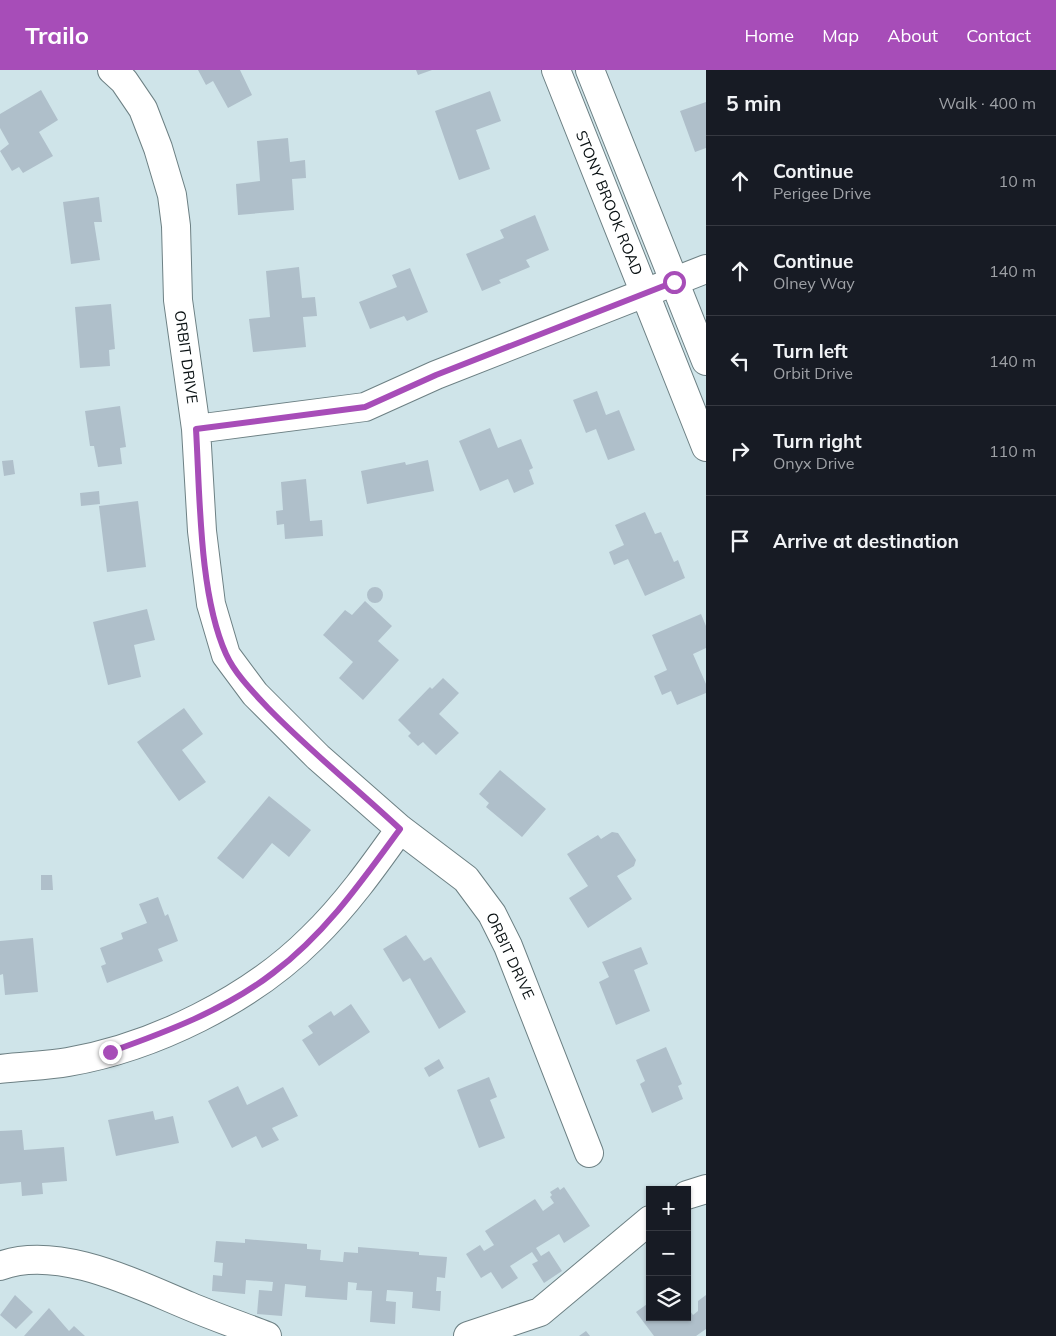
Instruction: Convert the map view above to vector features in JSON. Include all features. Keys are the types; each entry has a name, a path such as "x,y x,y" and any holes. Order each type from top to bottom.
{"street":[{"name":"ORBIT DRIVE","path":"112,70 124,81 143,109 158,148 172,195 176,226 178,300 196,429 202,531 211,604 226,655 255,694 286,726 400,829 466,880 492,914 530,997 589,1153"},
{"name":"STONY BROOK ROAD","path":"556,70 706,447"},
{"name":"STONY BROOK ROAD","path":"590,70 706,361"},
{"path":"196,429 365,407 436,375 706,269"},
{"path":"0,1068 68,1062 110,1052 187,1023 231,1000 272,974 312,939 361,884 400,829"},
{"path":"691,1194 706,1189"},
{"path":"468,1336 540,1312 646,1223"},
{"path":"0,1266 17,1259 52,1261 103,1270 267,1336"}],"building":[{"path":"198,70 240,70 252,95 228,108 213,81 206,85"},
{"path":"416,70 432,70 418,75"},
{"path":"41,90 58,120 39,132 53,156 23,173 19,167 12,171 0,151 9,144 0,128 0,114"},
{"path":"490,91 501,121 476,130 490,169 459,180 435,111"},
{"path":"706,102 706,148 695,152 680,111"},
{"path":"288,138 290,162 305,160 306,178 292,179 294,210 238,215 236,184 260,181 257,141"},
{"path":"99,197 102,222 94,222 100,260 71,264 63,202"},
{"path":"535,215 549,250 526,260 530,267 499,280 501,283 482,291 466,254 504,238 500,230"},
{"path":"299,267 302,298 315,297 317,316 303,317 306,347 253,352 249,319 270,317 266,271"},
{"path":"410,268 428,312 407,321 404,316 370,329 359,302 397,287 392,275"},
{"path":"111,304 115,349 109,350 110,366 80,368 75,307"},
{"path":"597,391 606,415 619,410 635,450 608,460 596,429 586,433 573,400"},
{"path":"120,406 126,447 120,448 122,464 98,467 94,446 90,446 85,411"},
{"path":"490,428 498,448 521,439 533,468 529,470 534,484 514,493 508,479 480,491 459,441"},
{"path":"13,460 15,474 4,476 2,461"},
{"path":"428,460 434,491 367,504 361,471 405,462 406,465"},
{"path":"306,479 310,521 322,520 323,536 285,539 284,524 277,525 276,511 283,510 281,482"},
{"path":"99,491 100,504 81,506 80,493"},
{"path":"138,501 146,567 107,572 99,506"},
{"path":"645,512 655,534 661,532 674,562 678,560 685,578 645,596 628,559 614,565 609,552 624,545 615,525"},
{"path":"375,587 383,595 375,603 367,595"},
{"path":"365,601 392,626 378,641 399,660 363,700 339,678 353,662 323,635 345,610 352,615"},
{"path":"147,609 155,640 134,645 141,677 108,685 93,622"},
{"path":"701,614 706,626 706,648 693,654 706,684 706,693 677,705 671,691 662,695 654,676 667,670 652,635"},
{"path":"443,678 459,693 439,714 459,733 436,755 423,742 418,746 408,736 411,733 398,720 430,687 432,689"},
{"path":"184,708 203,734 182,750 206,782 179,801 137,742"},
{"path":"500,770 546,809 522,837 486,807 489,803 479,794"},
{"path":"269,796 311,830 289,857 272,843 243,879 217,858"},
{"path":"612,832 618,833 636,860 634,866 617,876 632,899 588,928 569,898 588,886 567,854 598,835 601,839"},
{"path":"41,875 52,875 53,890 41,890"},
{"path":"158,897 165,916 168,914 178,941 158,949 163,961 107,983 101,966 106,964 100,948 123,939 121,933 147,923 139,904"},
{"path":"406,935 424,961 431,957 466,1012 439,1029 410,978 403,982 383,949"},
{"path":"33,938 38,992 5,995 3,974 0,975 0,941"},
{"path":"641,947 648,964 634,970 650,1011 616,1025 599,982 609,977 602,962"},
{"path":"351,1004 370,1032 319,1066 302,1040 313,1033 308,1026 331,1011 334,1016"},
{"path":"666,1047 682,1084 678,1086 683,1099 652,1113 640,1084 645,1081 636,1060"},
{"path":"439,1059 444,1068 429,1077 424,1068"},
{"path":"489,1077 497,1097 490,1100 505,1138 479,1148 457,1090"},
{"path":"238,1086 247,1105 283,1087 298,1116 272,1128 279,1140 262,1148 256,1136 232,1148 208,1101"},
{"path":"153,1111 155,1120 173,1116 179,1143 116,1156 108,1120"},
{"path":"22,1130 24,1150 64,1147 67,1181 42,1183 43,1194 22,1196 21,1182 0,1184 0,1131"},
{"path":"558,1187 560,1190 564,1187 590,1226 564,1243 559,1234 536,1248 541,1256 549,1251 562,1271 544,1283 532,1264 538,1261 532,1252 510,1266 518,1278 502,1289 491,1272 481,1278 466,1254 480,1245 484,1251 494,1245 485,1231 535,1199 543,1211 554,1203 550,1197 552,1195 550,1192"},
{"path":"245,1239 307,1244 307,1249 321,1250 320,1260 343,1262 344,1252 358,1253 358,1247 419,1252 419,1255 447,1257 445,1278 437,1277 436,1291 441,1291 440,1311 412,1308 413,1292 387,1290 386,1301 396,1302 395,1324 370,1322 372,1291 356,1290 357,1283 348,1282 347,1300 305,1297 306,1286 285,1284 282,1316 257,1314 259,1290 272,1291 273,1282 246,1280 245,1294 212,1291 213,1275 222,1276 223,1263 214,1262 216,1241 245,1243"},
{"path":"15,1295 33,1312 16,1329 0,1315"},
{"path":"706,1295 706,1329 696,1336 654,1336 636,1312 646,1305 646,1321 691,1321 691,1312 693,1315 698,1311 698,1301"},
{"path":"49,1308 69,1331 74,1326 85,1336 24,1336"},
{"path":"586,1331 590,1336 579,1336"}],"route":[{"path":"110,1052 187,1023 231,1000 272,974 312,939 340,908 361,884 400,829 363,794 318,757 286,726 255,694 226,655 211,604 202,531 196,429 365,407 436,375 674,282"}]}
